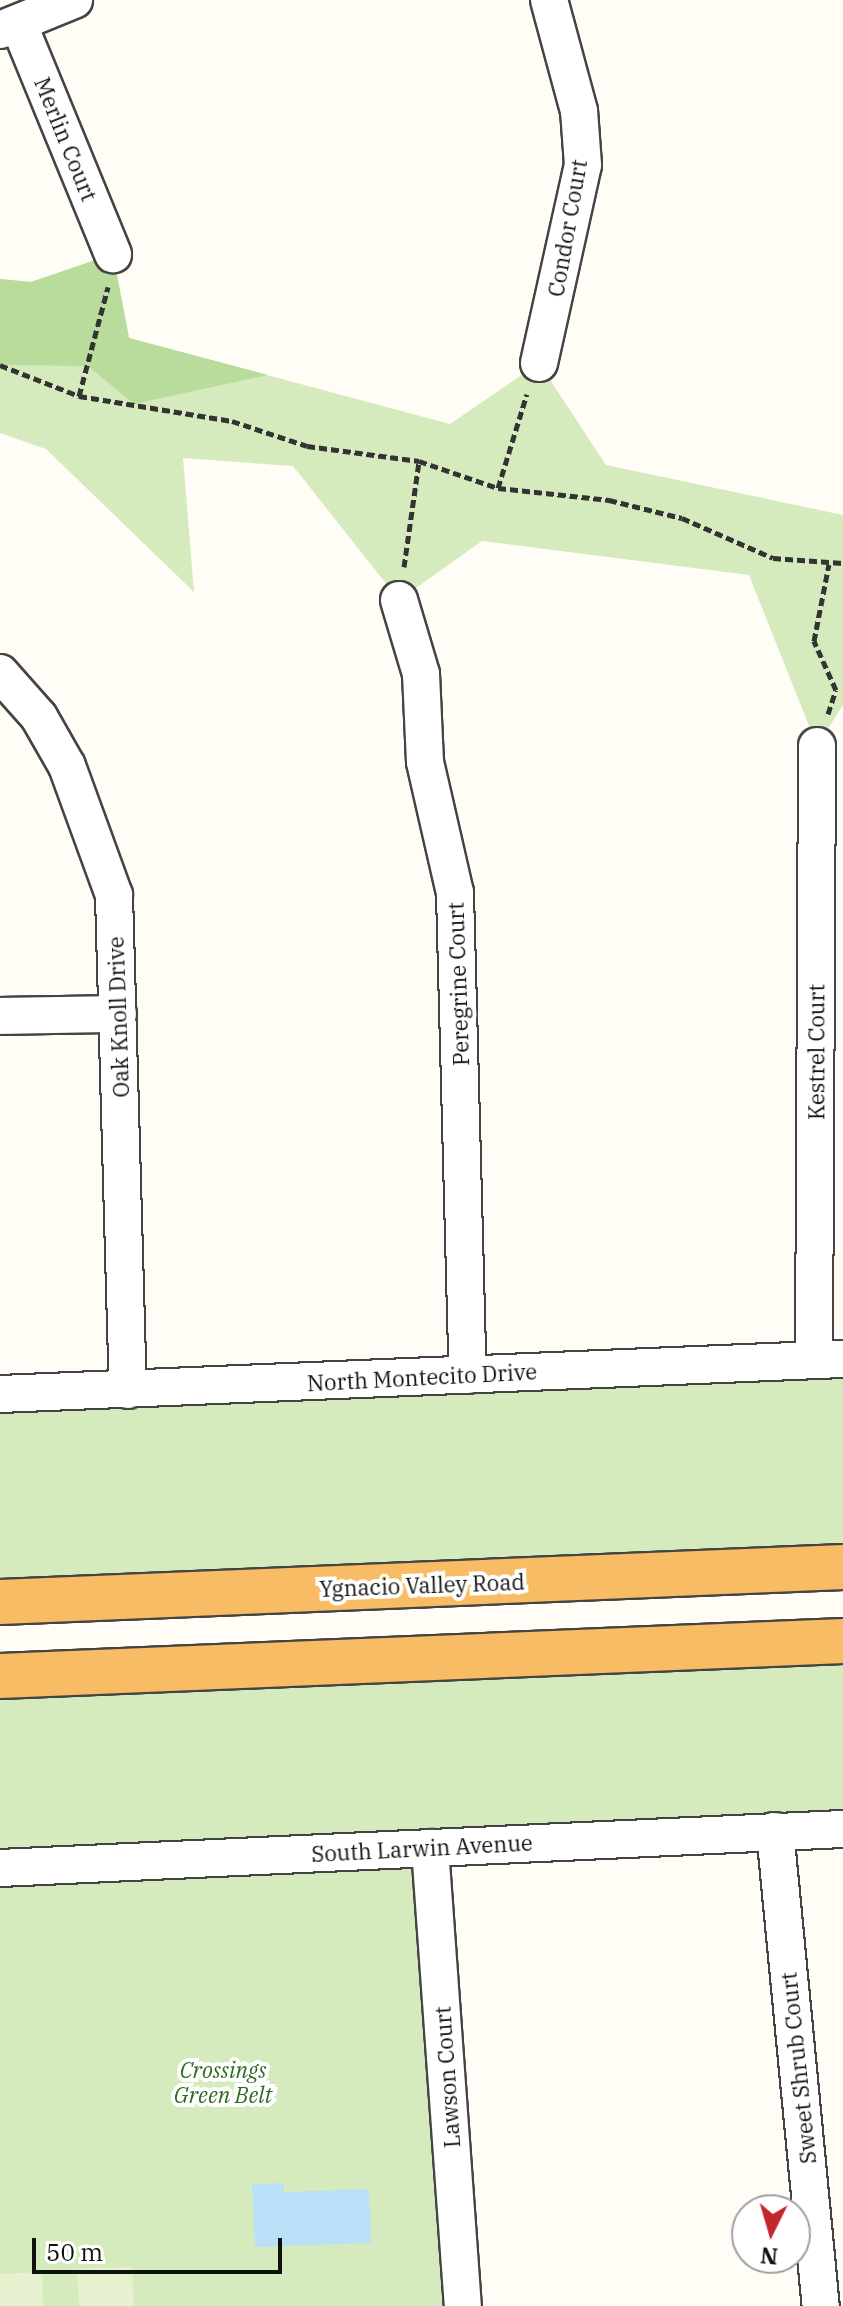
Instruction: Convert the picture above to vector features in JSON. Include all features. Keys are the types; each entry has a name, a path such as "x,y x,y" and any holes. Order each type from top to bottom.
{"highway":[{"name":"Ygnacio Valley Road","path":"0,1602 843,1567"},
{"path":"0,1676 843,1641"}],"street":[{"path":"10,27 74,0"},
{"name":"Condor Court","path":"539,363 583,165 579,111 549,0"},
{"name":"Merlin Court","path":"10,27 113,254"},
{"name":"Peregrine Court","path":"399,600 421,674 425,762 455,893 468,1375"},
{"name":"Oak Knoll Drive","path":"0,673 39,717 67,766 114,895 128,1390"},
{"name":"Kestrel Court","path":"817,746 829,1359"},
{"path":"0,1016 118,1014"},
{"name":"North Montecito Drive","path":"0,1394 829,1359"},
{"name":"South Larwin Avenue","path":"0,1868 843,1829"},
{"name":"Sweet Shrub Court","path":"775,1831 821,2306"},
{"name":"Lawson Court","path":"430,1848 463,2306"}],"path":[{"path":"79,396 101,320"},
{"path":"0,365 79,396 232,421 307,446 419,461 498,488 609,500 682,518 773,558 843,563"},
{"path":"498,488 517,419"},
{"path":"408,541 419,461"},
{"path":"817,746 836,690 814,641 829,564"}],"green space":[{"path":"113,254 129,338 450,424 539,363 606,465 843,515 843,705 817,746 749,575 482,541 399,600 293,466 183,458 194,592 46,449 0,433 0,279 31,282"},
{"path":"113,254 129,338 268,375 134,404 88,366 0,365 0,279 31,282"},
{"path":"843,1359 843,1567 0,1602 0,1394"},
{"name":"Crossings Green Belt","path":"843,1641 843,1829 430,1849 463,2306 0,2306 0,1676"},
{"path":"132,2267 134,2306 79,2306 77,2269"},
{"path":"42,2272 43,2306 0,2306 0,2274"}],"water":[{"path":"284,2183 284,2192 369,2189 371,2243 255,2247 252,2184"}]}
